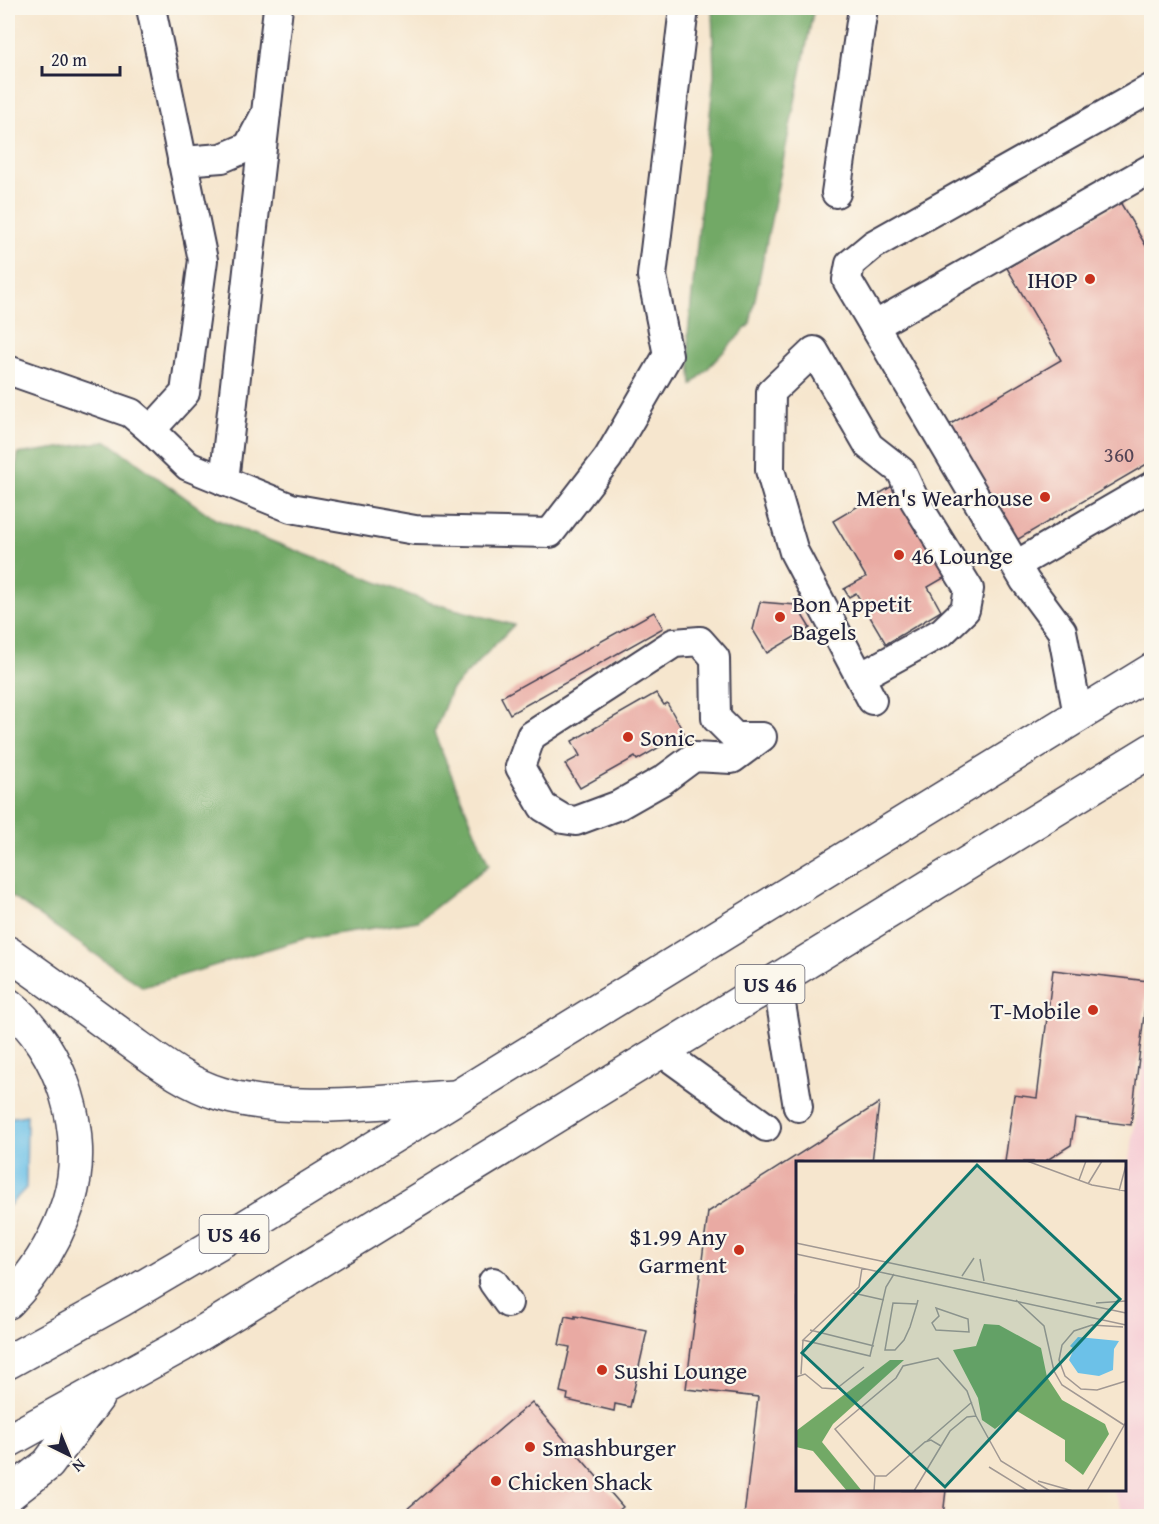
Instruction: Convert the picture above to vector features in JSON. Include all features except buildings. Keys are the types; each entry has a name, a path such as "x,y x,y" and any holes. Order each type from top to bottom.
{"highway":[{"name":"US 46","path":"8,1362 238,1232 1152,670"},
{"name":"US 46","path":"8,1441 182,1346 1152,750"},
{"path":"8,953 161,1064 194,1083 221,1094 255,1101 289,1104 335,1104 456,1097"},
{"path":"8,1005 34,1031 51,1058 64,1087 72,1118 75,1147 74,1176 69,1200 59,1227 46,1253 8,1302"},
{"path":"8,1495 48,1464 104,1390"}],"street":[{"path":"151,8 203,260 185,393 151,430"},
{"path":"225,481 278,8"},
{"path":"8,370 131,412 188,466 291,508 415,530 550,533 608,458 668,356 652,276 684,8"},
{"path":"836,193 863,8"},
{"path":"1078,715 1062,631 1016,565 847,280 850,264 873,246 1152,88"},
{"path":"183,161 222,159 248,147 266,113"},
{"path":"874,326 1152,168"},
{"path":"814,351 869,446 901,471 915,501 969,589 965,610 942,632 866,688 794,552 770,470 771,392 814,351"},
{"path":"1016,565 1152,486"},
{"path":"700,641 715,658 716,718 702,733 694,757 663,780 619,805 576,821 563,819 543,807 520,767 531,736 674,643 700,641"},
{"path":"694,757 732,759 762,737 735,737 716,718"},
{"path":"777,980 798,1107"},
{"path":"662,1052 766,1127"}],"shaded area":[{"path":"1151,1001 1151,1516 1125,1516 1113,1491 1126,1491 1126,1191"}],"green space":[{"path":"712,8 814,8 750,324 692,385 688,334 714,75"},
{"path":"107,441 215,519 428,602 514,625 451,690 434,733 489,865 418,921 303,939 143,987 8,894 8,533 18,454"}],"water":[{"path":"27,1115 26,1188 8,1207 8,1118"}],"place":[{"name":"IHOP","path":"1090,279"},
{"name":"Men's Wearhouse","path":"1045,497"},
{"name":"46 Lounge","path":"899,555"},
{"name":"Bon Appetit Bagels","path":"780,617"},
{"name":"Sonic","path":"628,737"},
{"name":"T-Mobile","path":"1093,1010"},
{"name":"$1.99 Any Garment","path":"739,1250"},
{"name":"Sushi Lounge","path":"602,1370"},
{"name":"Smashburger","path":"530,1447"},
{"name":"Chicken Shack","path":"496,1481"}]}
